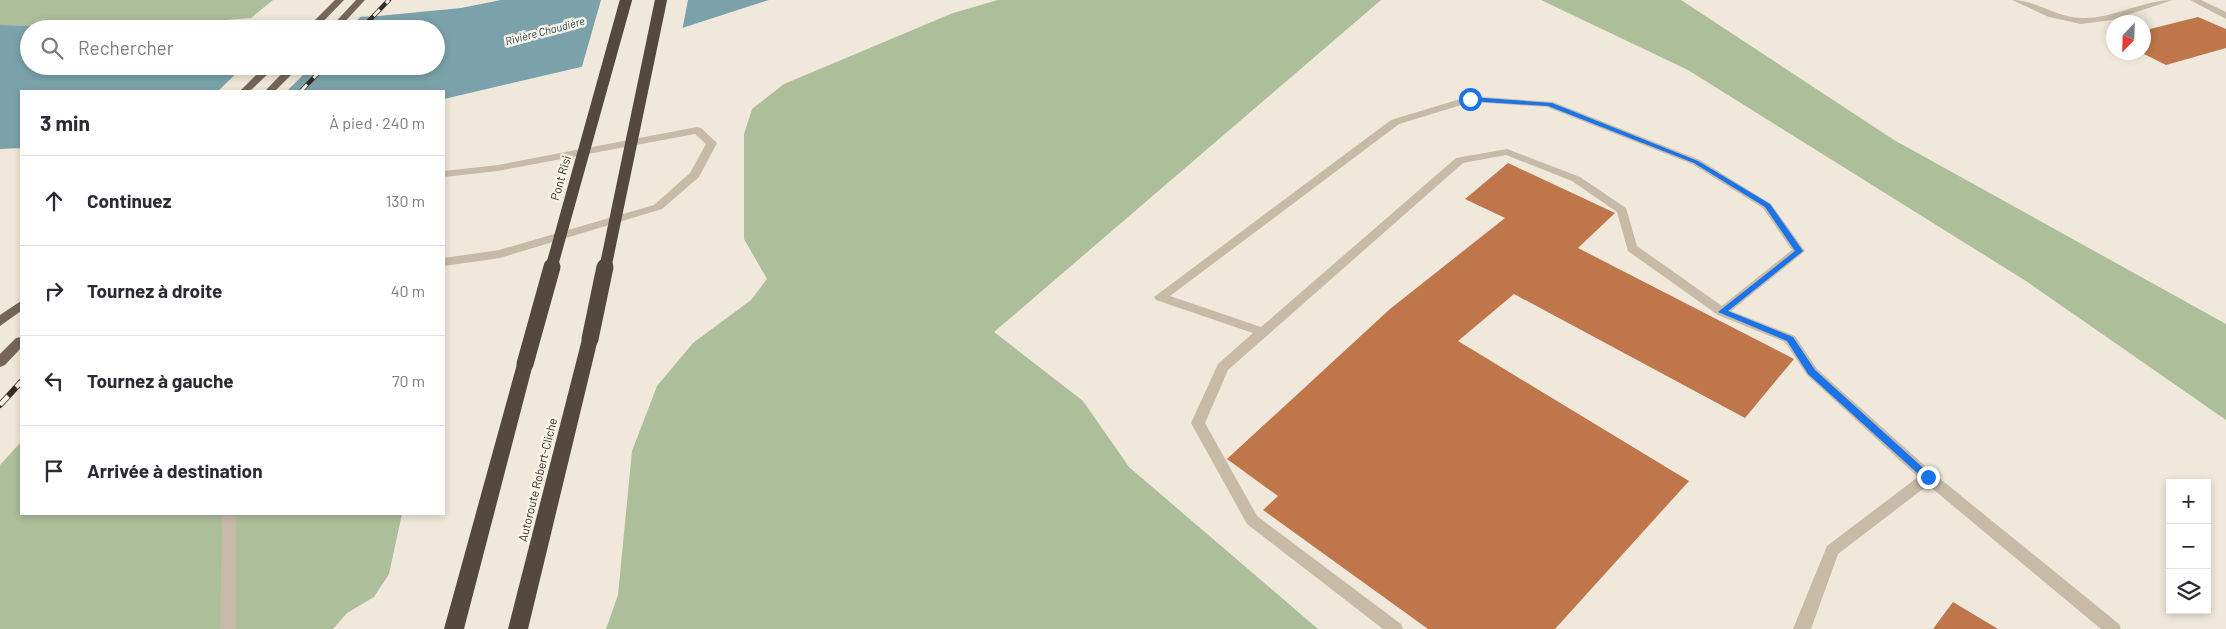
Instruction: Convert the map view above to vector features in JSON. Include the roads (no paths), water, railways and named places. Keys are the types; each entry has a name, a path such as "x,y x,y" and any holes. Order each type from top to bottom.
{"highway":[{"name":"Pont Risi","path":"454,629 626,0"},
{"name":"Autoroute Robert-Cliche","path":"518,629 590,339 661,0"}],"main road":[{"path":"319,20 340,0"},
{"path":"342,20 361,0"},
{"path":"246,90 262,75"},
{"path":"271,90 286,75"},
{"path":"0,322 20,306"},
{"path":"0,362 20,342"}],"street":[{"path":"2016,0 2061,16 2090,21 2169,0"},
{"path":"2194,0 2226,16"},
{"path":"1263,332 1160,297 1395,122 1470,99 1549,104 1696,162 1767,206 1799,251 1722,312"},
{"path":"445,174 498,168 697,130 712,143 695,175 658,207 500,254 445,262"},
{"path":"1395,629 1252,520 1198,423 1223,367 1460,160 1507,152 1576,179 1622,210 1632,248 1722,312 1790,339 1812,372 1928,477 2112,629"},
{"path":"1801,629 1804,626 1832,550 1928,477"},
{"path":"228,629 229,515"}],"water":[{"name":"Rivière Chaudière","path":"501,0 769,0 676,30 598,63 445,99 445,90 20,90 20,148 0,149 0,25 20,25 20,75 445,75 445,20 295,20 378,16 461,8"}],"railway":[{"path":"370,20 389,0"},
{"path":"302,90 316,75"},
{"path":"0,405 20,383"}]}
